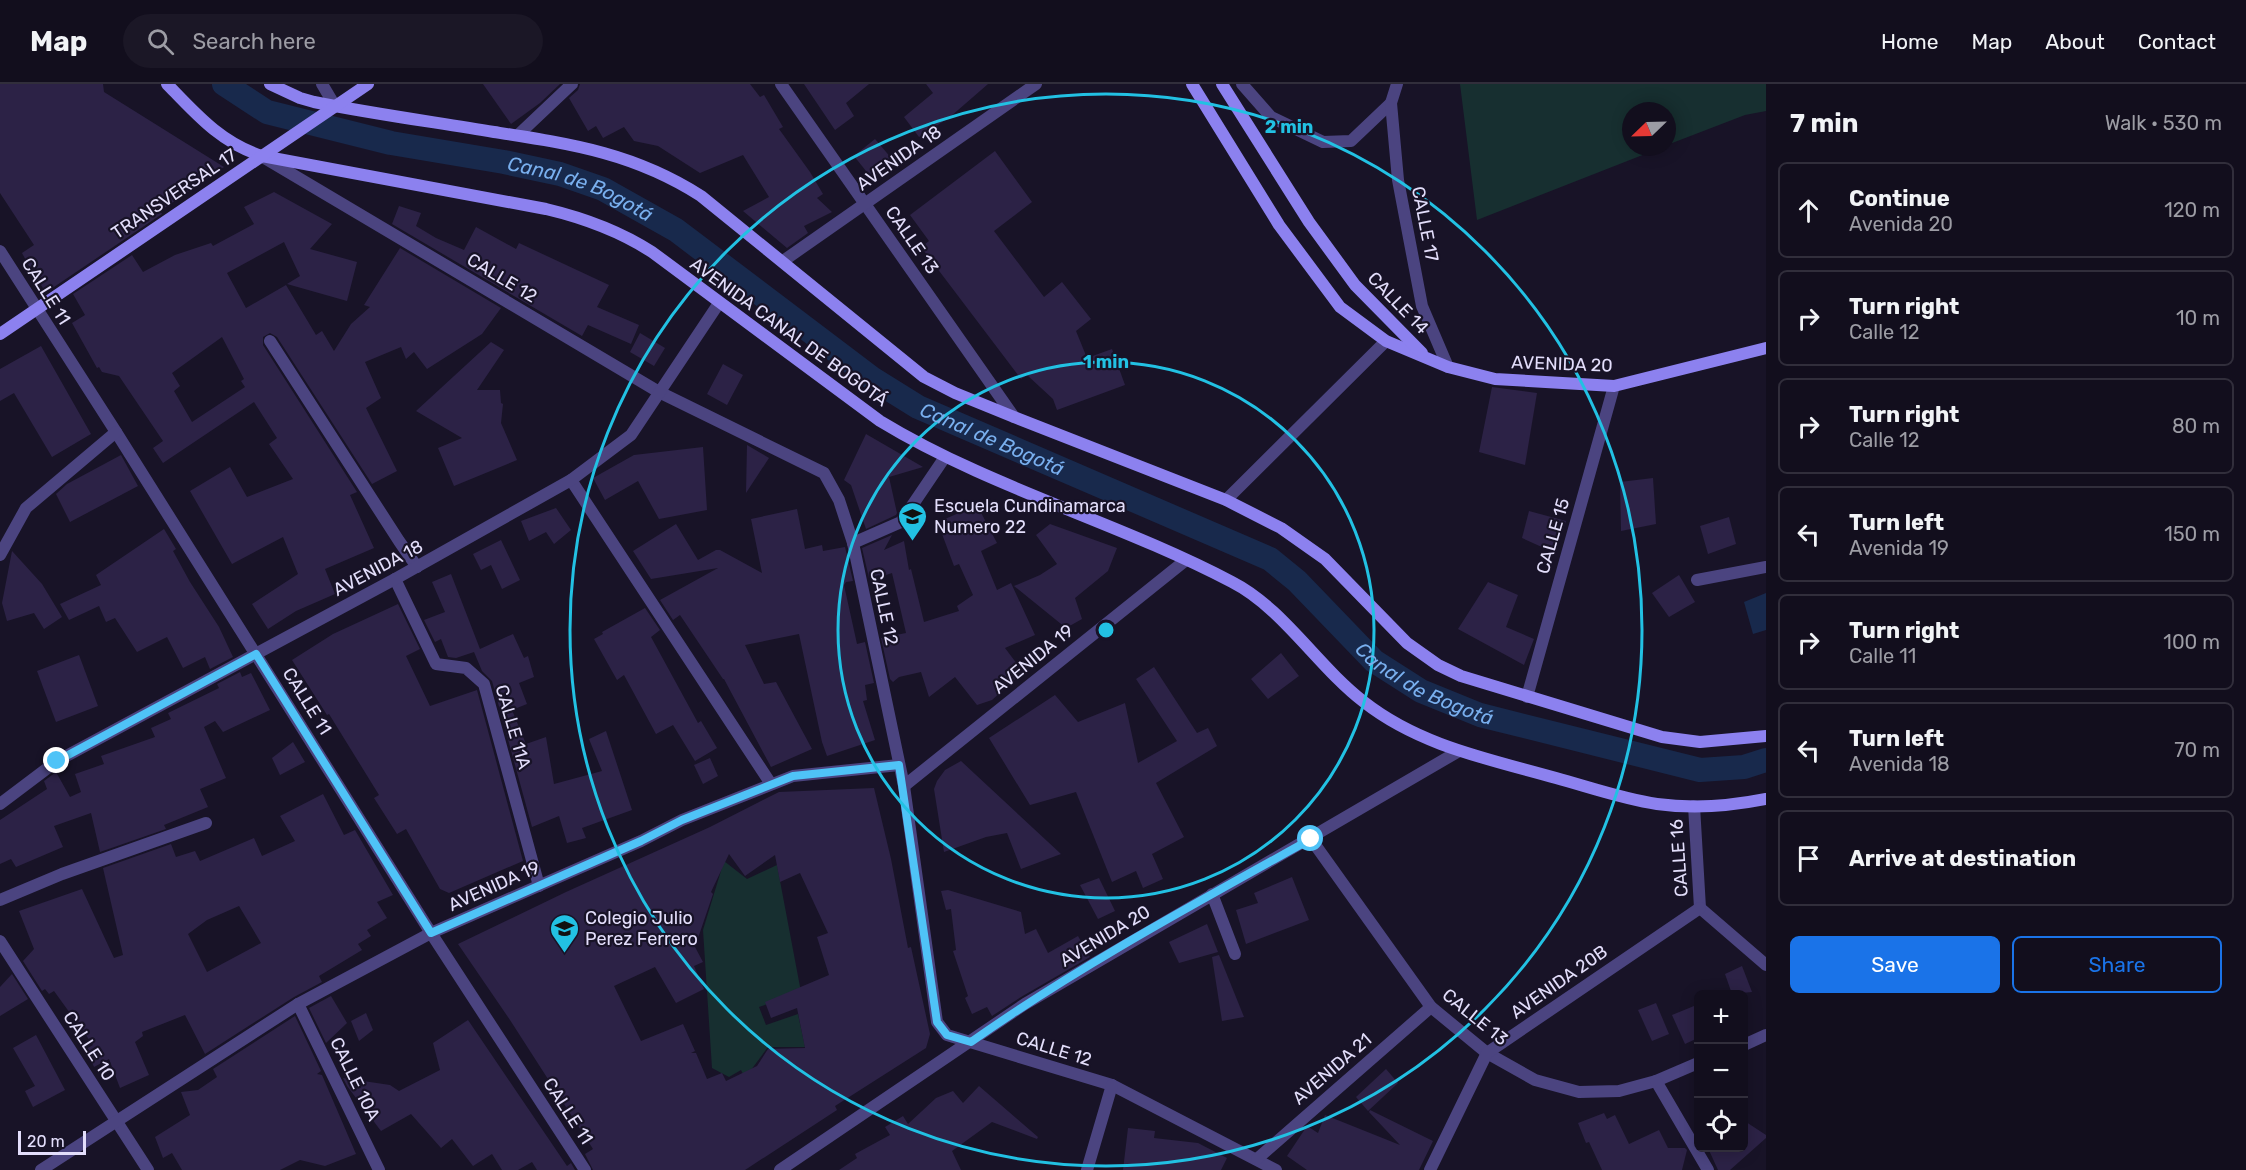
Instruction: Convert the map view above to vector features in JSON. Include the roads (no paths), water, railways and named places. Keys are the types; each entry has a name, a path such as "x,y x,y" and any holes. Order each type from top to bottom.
{"main road":[{"name":"AVENIDA CANAL DE BOGOTÁ","path":"167,84 207,126 246,151 267,153 573,215 618,232 633,240 880,422 912,441 1144,540 1251,592 1350,691 1381,715 1417,735 1459,751 1656,804 1694,806 1738,804 1766,799"},
{"path":"270,84 300,98 335,106 518,135 608,154 665,174 701,196 924,377 1014,417 1226,500 1281,528 1315,550 1407,643 1461,676 1662,737 1687,741 1726,741 1766,736"},
{"name":"TRANSVERSAL 17","path":"0,334 368,84"},
{"name":"CALLE 14","path":"1192,84 1280,225 1340,307 1386,341 1426,358"},
{"name":"CALLE 14","path":"1222,84 1309,222 1355,285 1426,358"},
{"name":"AVENIDA 20","path":"1426,358 1448,367 1495,379 1614,386 1766,348"}],"street":[{"path":"322,84 335,106"},
{"path":"518,135 572,84"},
{"name":"CALLE 13","path":"781,84 1014,417"},
{"name":"AVENIDA 18","path":"783,261 1036,84"},
{"path":"1242,84 1271,117 1323,142 1351,141 1391,103"},
{"name":"CALLE 17","path":"1397,84 1391,103 1398,180 1422,306 1448,367"},
{"name":"CALLE 12","path":"267,153 658,392 824,474 839,500 853,543 904,786 937,1022 947,1035 1112,1085 1276,1170"},
{"name":"CALLE 11","path":"0,251 431,933 585,1170"},
{"name":"AVENIDA 18","path":"0,804 57,761 417,567 570,480 631,435 719,303"},
{"path":"270,340 417,567"},
{"path":"1226,500 1386,341"},
{"name":"CALLE 15","path":"1527,697 1614,386"},
{"path":"0,555 26,508 116,432"},
{"path":"853,543 901,522 945,457"},
{"path":"570,480 771,784"},
{"name":"AVENIDA 19","path":"904,786 1186,560"},
{"path":"1697,580 1766,567"},
{"name":"CALLE 11A","path":"395,579 436,664 466,668 484,684 539,886"},
{"name":"AVENIDA 20","path":"780,1170 1025,1004 1459,751"},
{"name":"AVENIDA 19","path":"41,1170 298,1004 431,933 641,841 682,820 793,776 899,765"},
{"name":"CALLE 16","path":"1694,806 1700,908"},
{"path":"0,900 62,874 206,823"},
{"name":"CALLE 13","path":"1311,839 1431,1007 1487,1053 1535,1080 1580,1092 1619,1091 1656,1081"},
{"path":"1212,894 1235,954"},
{"path":"1700,908 1766,964"},
{"name":"AVENIDA 20B","path":"1430,1170 1487,1053 1700,908"},
{"name":"CALLE 10","path":"0,941 148,1170"},
{"name":"CALLE 10A","path":"298,1004 379,1170"},
{"name":"AVENIDA 21","path":"1257,1159 1431,1007"},
{"path":"1745,1044 1766,1035"},
{"path":"1694,1066 1656,1081 1708,1170"},
{"path":"1087,1170 1112,1085"}],"water":[{"path":"1766,593 1766,630 1753,634 1744,602"}],"waterway":[{"name":"Canal de Bogotá","path":"224,84 267,112 391,143 560,174 603,189 676,230 873,379 918,407 1270,559 1297,581 1374,661 1421,691 1480,715 1700,770 1744,767 1766,760"}],"place":[{"name":"Escuela Cundinamarca Numero 22","path":"913,542"},
{"name":"Colegio Julio Perez Ferrero","path":"564,954"}]}
